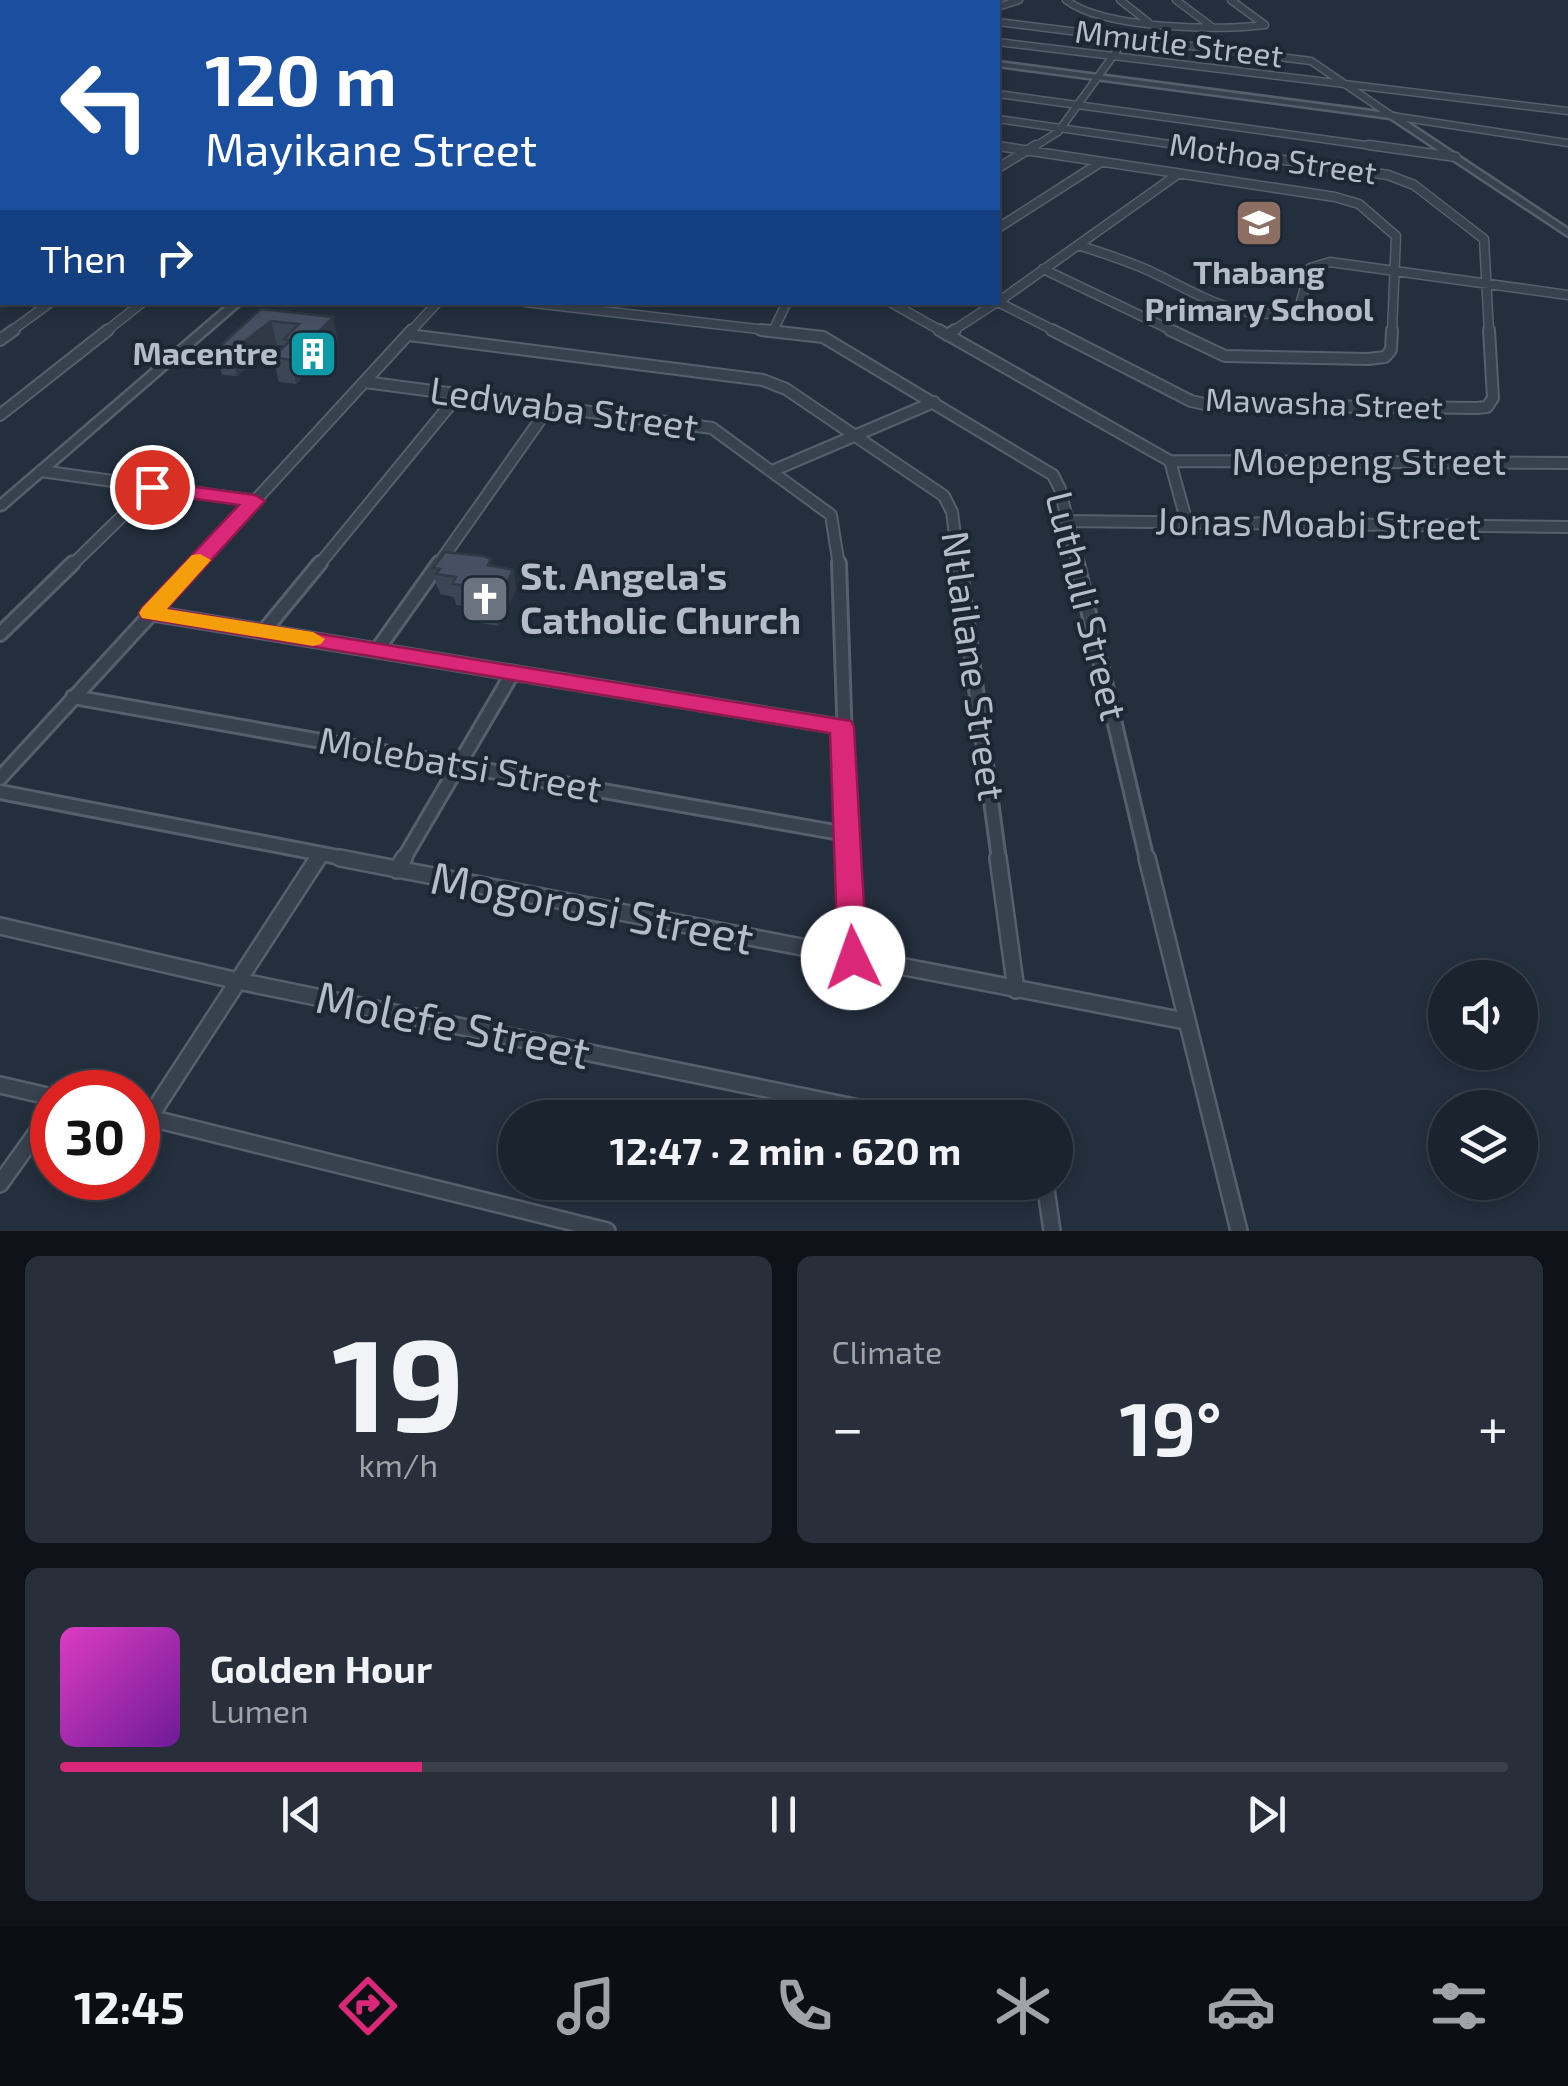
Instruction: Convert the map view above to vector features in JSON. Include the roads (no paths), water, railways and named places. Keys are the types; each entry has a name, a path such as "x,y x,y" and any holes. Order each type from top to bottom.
{"street":[{"path":"1066,0 1095,16 1215,30 1265,25 1231,0"},
{"path":"1120,0 1148,22"},
{"path":"1176,0 1215,30"},
{"path":"1080,32 1095,16"},
{"name":"Mmutle Street","path":"1000,22 1314,62 1352,87"},
{"path":"1000,167 1062,128 1126,38"},
{"path":"1000,42 1568,111"},
{"path":"1000,67 1568,142"},
{"path":"1352,87 1568,233"},
{"path":"1000,94 1456,156"},
{"name":"Mothoa Street","path":"1000,119 1406,180 1482,236 1487,284"},
{"path":"1000,146 1360,204 1396,236 1393,341 1389,354 1368,359 1234,358 1216,353 1042,269"},
{"path":"1000,227 1101,162"},
{"path":"1000,300 1178,174"},
{"path":"1078,245 1124,260 1238,310 1264,316 1299,309 1313,265 1330,262 1568,296"},
{"name":"Mawasha Street","path":"1000,304 1199,403 1477,408 1487,406 1493,398 1487,284"},
{"path":"0,340 47,305"},
{"path":"0,416 140,305"},
{"path":"0,506 235,305"},
{"path":"0,778 435,305"},
{"name":"Luthuli Street","path":"551,305 830,340 1053,475 1068,521 1185,1022 1239,1231"},
{"path":"773,331 786,305"},
{"name":"Moepeng Street","path":"895,305 1170,460 1568,463"},
{"path":"948,335 993,305"},
{"name":"Ntlailane Street","path":"408,335 762,380 786,389 936,489 952,512 1016,990"},
{"name":"Ledwaba Street","path":"365,382 712,428 823,508 836,527 853,958"},
{"path":"264,630 458,394"},
{"path":"772,471 934,402"},
{"path":"377,650 550,406"},
{"name":"Moepeng Street","path":"1170,460 1188,523"},
{"path":"41,472 255,501"},
{"path":"0,634 152,487"},
{"name":"Jonas Moabi Street","path":"1068,521 1568,527"},
{"path":"150,613 842,727"},
{"path":"397,870 512,674"},
{"name":"Molebatsi Street","path":"74,697 846,834"},
{"name":"Mogorosi Street","path":"0,792 1185,1022"},
{"path":"160,1092 320,855"},
{"name":"Molefe Street","path":"0,926 238,981 820,1100"},
{"path":"0,1086 30,1092"},
{"path":"160,1120 607,1231"},
{"path":"0,1184 30,1142"},
{"path":"1048,1200 1052,1231"}],"place":[{"name":"Thabang Primary School","path":"1259,223"},
{"name":"Macentre","path":"313,354"},
{"name":"St. Angela's Catholic Church","path":"485,599"}]}
